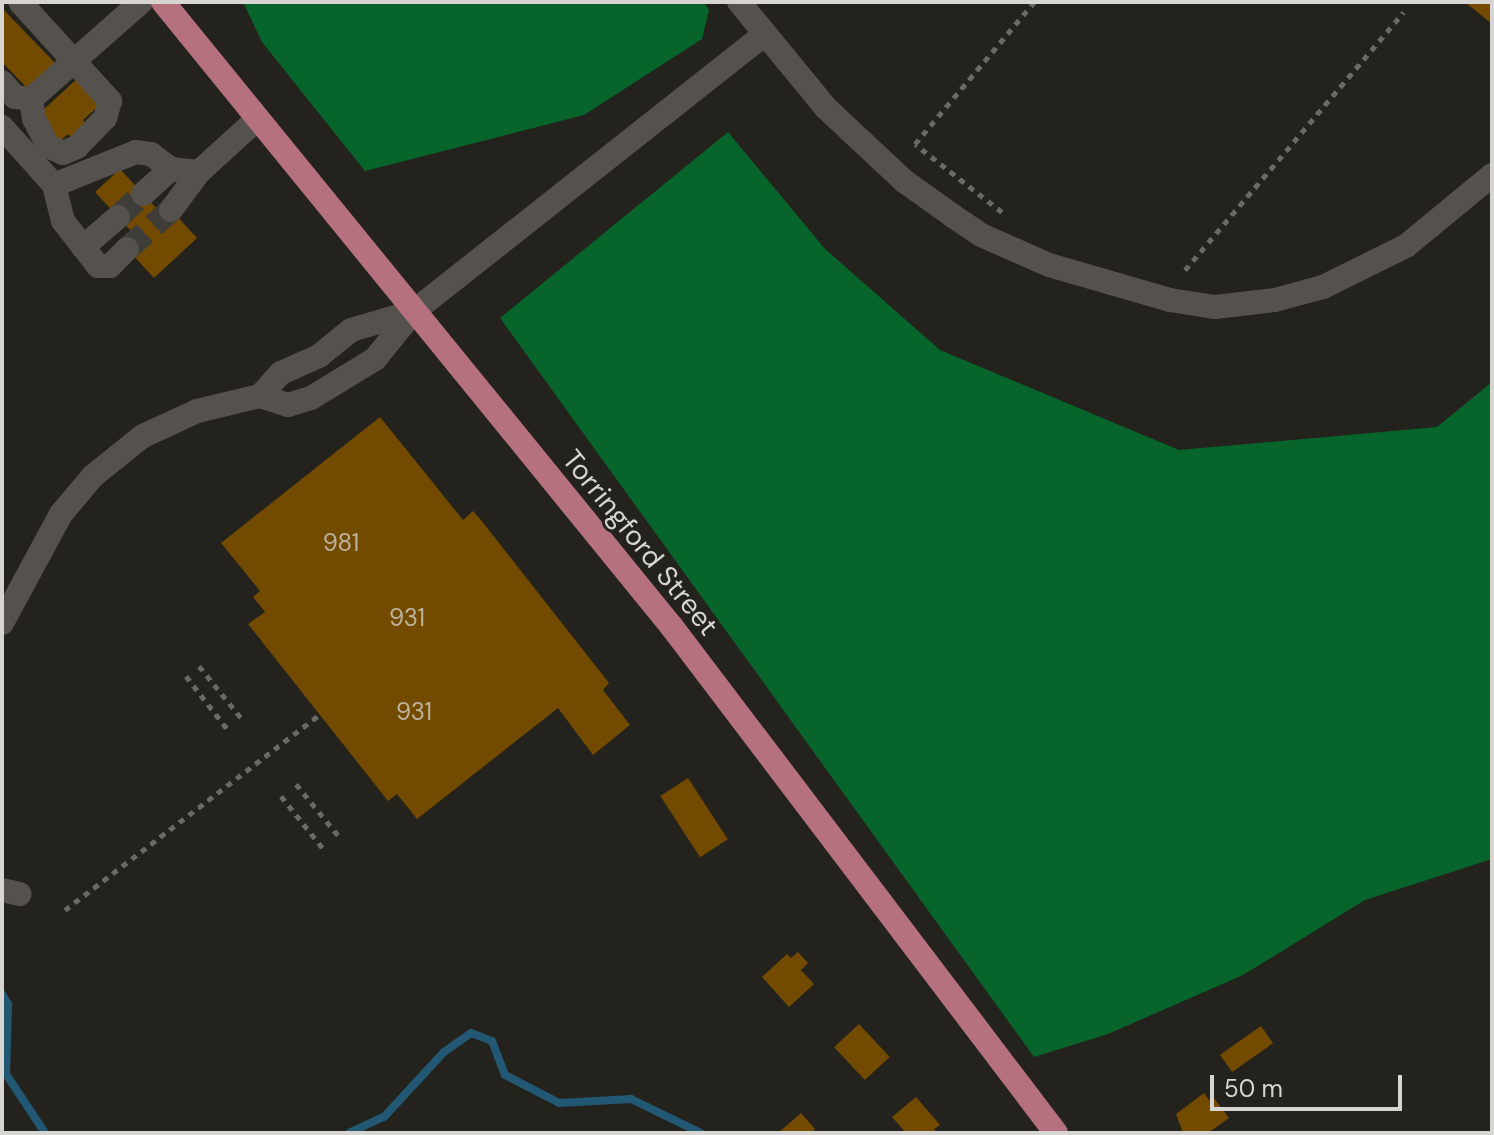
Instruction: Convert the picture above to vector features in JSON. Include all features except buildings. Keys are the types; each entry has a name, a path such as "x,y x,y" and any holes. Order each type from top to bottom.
{"main road":[{"name":"Torringford Street","path":"163,2 255,121 672,627 1056,1133"}],"lane":[{"path":"20,2 75,61 110,101 105,118 77,147 63,153 48,146 34,119 12,97 75,61 141,2"},
{"path":"739,2 826,108 904,181 981,235 1049,265 1170,300 1215,307 1275,300 1323,287 1406,246 1492,175"},
{"path":"2,623 38,551 93,476 143,436 197,411 260,396 288,405 311,398 375,359 413,312 764,35"},
{"path":"171,210 199,172 255,121"},
{"path":"2,127 54,185 63,221 98,266 110,266 127,249"},
{"path":"54,185 136,152 151,154 171,169 199,172"},
{"path":"143,194 171,169"},
{"path":"83,247 118,217"},
{"path":"260,396 281,373 319,356 351,330 413,312"}],"path":[{"path":"1002,212 915,144 1034,2"},
{"path":"1185,270 1404,12"},
{"path":"199,666 242,719"},
{"path":"186,676 228,730"},
{"path":"65,910 318,716"},
{"path":"296,784 341,839"},
{"path":"281,796 325,851"}],"green space":[{"path":"243,2 704,2 709,10 702,39 584,115 365,171 262,42"},
{"path":"728,132 825,249 940,350 1179,450 1437,427 1492,382 1492,859 1365,900 1243,975 1108,1034 1034,1057 500,318"}],"waterway":[{"path":"2,994 8,1004 6,1074 45,1133"},
{"path":"349,1133 384,1117 444,1052 471,1033 492,1041 505,1075 559,1103 631,1099 701,1133"}],"tunnel":[{"path":"118,217 143,194"},
{"path":"127,249 171,210"}]}
